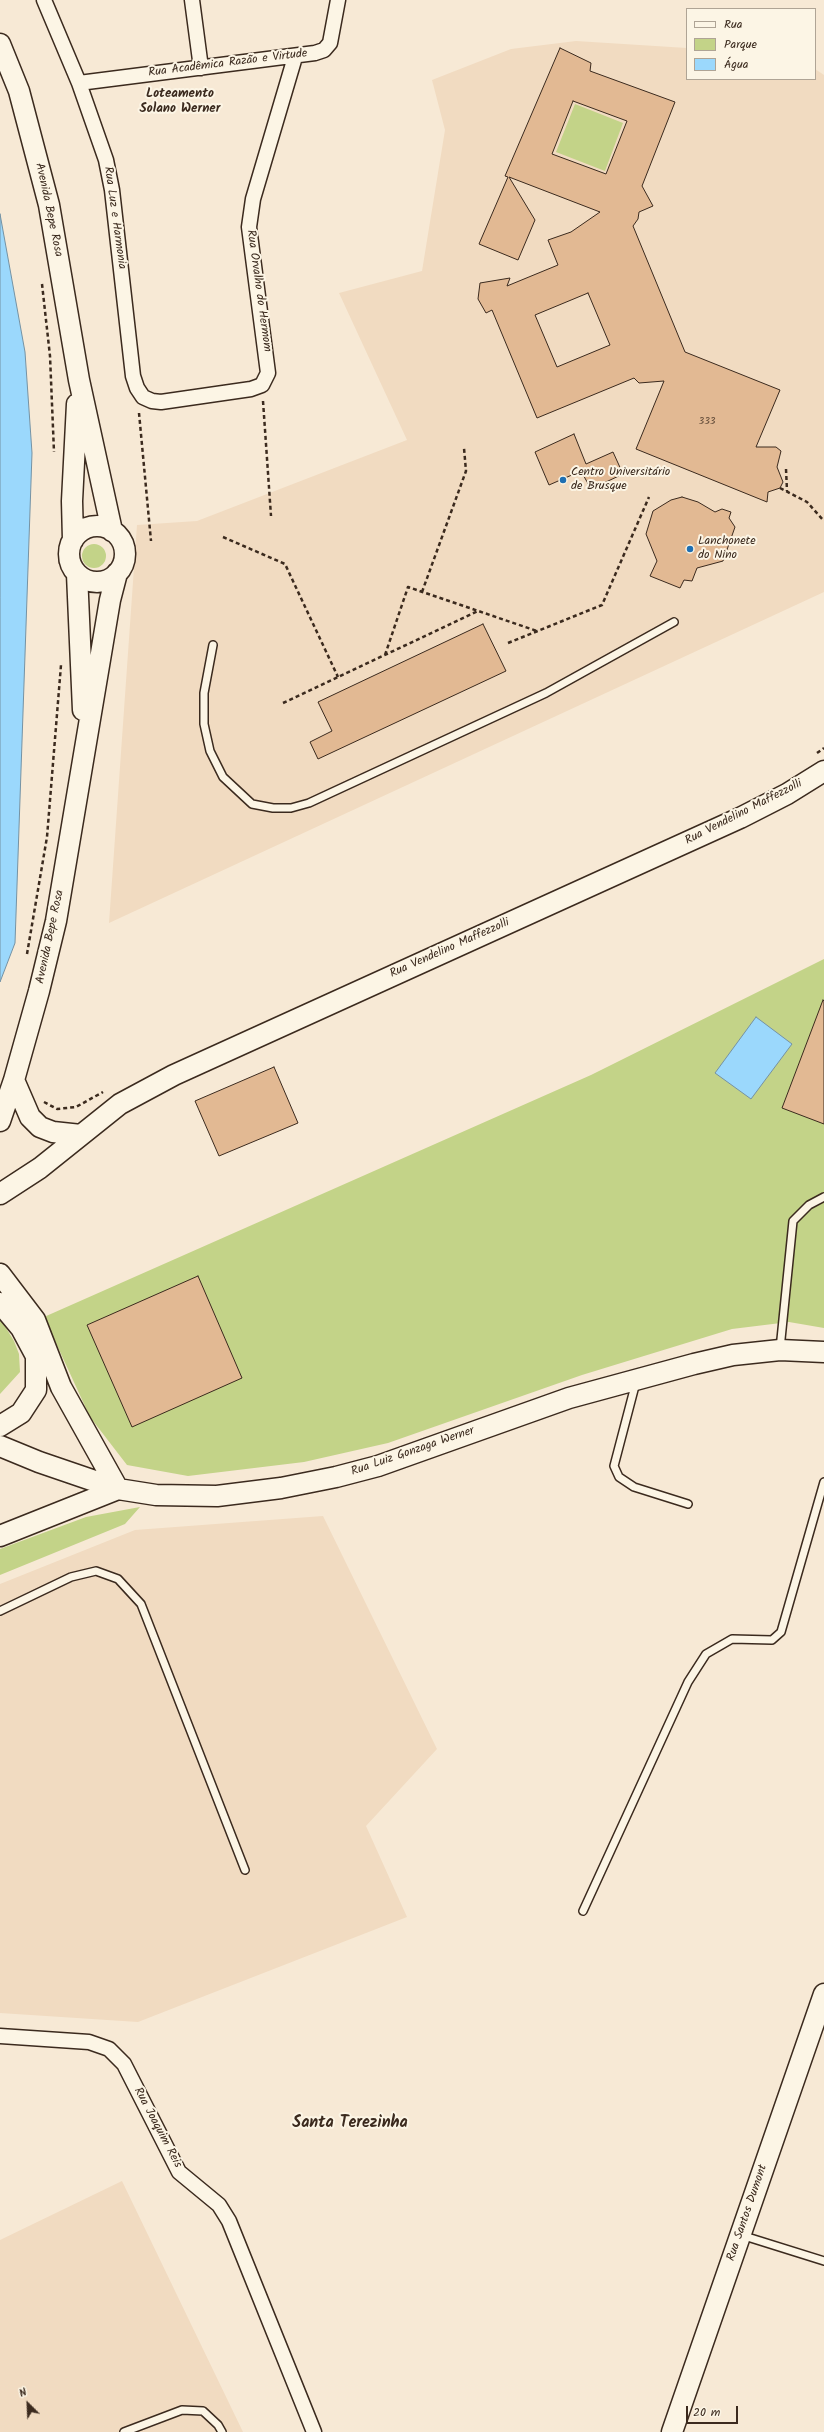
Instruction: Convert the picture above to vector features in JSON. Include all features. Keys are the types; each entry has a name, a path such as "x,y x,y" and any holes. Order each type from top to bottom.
{"main road":[{"name":"Avenida Bepe Rosa","path":"0,44 19,91 48,205 79,380 112,531"},
{"name":"Avenida Bepe Rosa","path":"66,545 72,501 79,380"},
{"path":"90,527 102,527 112,531 122,542 125,553 123,564 117,573 105,581 90,582 69,573 69,558 66,545 80,532 90,527"},
{"name":"Avenida Bepe Rosa","path":"69,573 85,750"},
{"name":"Avenida Bepe Rosa","path":"0,1121 14,1080 39,991 56,921 110,600 117,573"},
{"name":"Rua Vendelino Maffezzolli","path":"0,1194 40,1168 120,1104 174,1076 727,824 787,794 819,763"},
{"path":"14,1080 30,1118 40,1127 53,1132 81,1135"},
{"path":"0,1274 35,1320 61,1387 118,1489 0,1536"},
{"path":"0,1303 21,1328 36,1356 36,1390 21,1413 0,1426"},
{"name":"Rua Luiz Gonzaga Werner","path":"0,1446 38,1462 118,1489 156,1495 218,1496 281,1488 336,1477 422,1452 555,1403 733,1355 780,1350 824,1352"},
{"name":"Rua Santos Dumont","path":"672,2432 824,1994"}],"street":[{"name":"Rua Luz e Harmonia","path":"44,0 80,83 106,160 112,190 133,376 140,393"},
{"path":"192,0 201,68"},
{"name":"Rua Acadêmica Razão e Virtude","path":"80,83 295,57 324,50 330,43 338,0"},
{"name":"Rua Orvalho do Hermom","path":"262,385 268,373 250,241 251,210 295,57"},
{"path":"140,393 161,402 251,390 262,385"},
{"name":"Rua Joaquim Reis","path":"0,2036 89,2042 109,2049 124,2064 179,2172 219,2206 229,2221 314,2432"}],"lane":[{"path":"213,645 204,693 204,724 210,751 223,777 252,804 273,808 291,808 309,803 546,693 674,622"},
{"path":"780,1350 793,1221 809,1205 824,1197"},
{"path":"636,1380 614,1466 619,1477 634,1487 688,1504"},
{"path":"583,1911 688,1682 706,1654 732,1639 772,1640 781,1632 824,1482"},
{"path":"0,1611 71,1576 96,1571 118,1579 140,1604 245,1870"},
{"path":"741,2235 824,2262"},
{"path":"124,2432 182,2410 203,2412 218,2425 222,2432"}],"path":[{"path":"41,278 50,356 55,458"},
{"path":"262,385 270,516"},
{"path":"140,393 151,541"},
{"path":"422,592 466,471 464,448"},
{"path":"786,469 787,491"},
{"path":"780,488 807,502 824,521"},
{"path":"508,643 602,605 649,497"},
{"path":"223,537 285,564 338,677"},
{"path":"66,545 69,573"},
{"path":"385,655 408,587 537,631"},
{"path":"283,702 478,611"},
{"path":"26,957 47,837 61,664"},
{"path":"819,763 824,748"},
{"path":"42,1101 57,1109 76,1107 105,1091"}],"shaded area":[{"name":"Centro Universitário de Brusque","path":"576,41 686,48 686,80 816,80 816,70 824,75 824,592 109,923 137,525 197,521 407,440 339,293 422,271 445,130 432,80 511,49"},
{"path":"323,1516 437,1749 366,1826 407,1917 138,2022 0,2013 0,1584 135,1530"},
{"path":"122,2181 243,2432 0,2432 0,2240"}],"green space":[{"path":"575,104 623,123 605,171 556,152"},
{"path":"94,544 99,545 105,551 105,561 99,567 94,568 89,567 83,561 82,556 83,551 89,545"},
{"path":"824,959 824,1328 789,1322 732,1329 582,1375 388,1443 304,1462 188,1476 127,1465 90,1417 44,1317 591,1075"},
{"path":"0,1318 14,1341 19,1354 20,1372 0,1394"},
{"path":"140,1507 125,1524 0,1575 0,1549 86,1517"}],"water":[{"path":"0,214 25,352 32,453 15,943 0,982"},
{"path":"756,1017 792,1044 751,1099 715,1073"}],"building":[{"path":"560,48 591,63 590,71 675,102 642,186 653,206 639,212 638,219 633,226 685,352 780,390 756,447 776,447 781,451 777,467 783,482 780,488 768,492 767,502 636,449 664,381 639,383 634,378 537,418 492,310 486,313 478,299 480,283 510,278 507,286 558,265 548,240 571,232 600,212 509,177 535,220 518,260 479,244 508,177 505,176","holes":["573,101 627,121 606,174 552,154","588,293 610,345 557,367 535,315"]},
{"path":"574,434 586,464 613,452 623,474 591,489 581,471 549,485 535,452"},
{"name":"Lanchonete do Nino","path":"682,497 698,502 715,512 722,509 731,512 729,518 735,527 723,561 697,568 692,581 684,580 680,588 650,576 657,561 646,534 653,511 671,500"},
{"path":"483,624 506,671 318,759 310,742 332,731 318,702"},
{"path":"823,1000 824,1001 824,1124 782,1108"},
{"path":"274,1067 298,1123 219,1156 195,1101"},
{"path":"198,1276 242,1378 132,1427 87,1325"}],"place":[{"name":"Centro Universitário de Brusque","path":"563,480"},
{"name":"Lanchonete do Nino","path":"690,549"}],"district":[{"name":"Loteamento Solano Werner","path":"180,102"},
{"name":"Santa Terezinha","path":"350,2124"}]}
